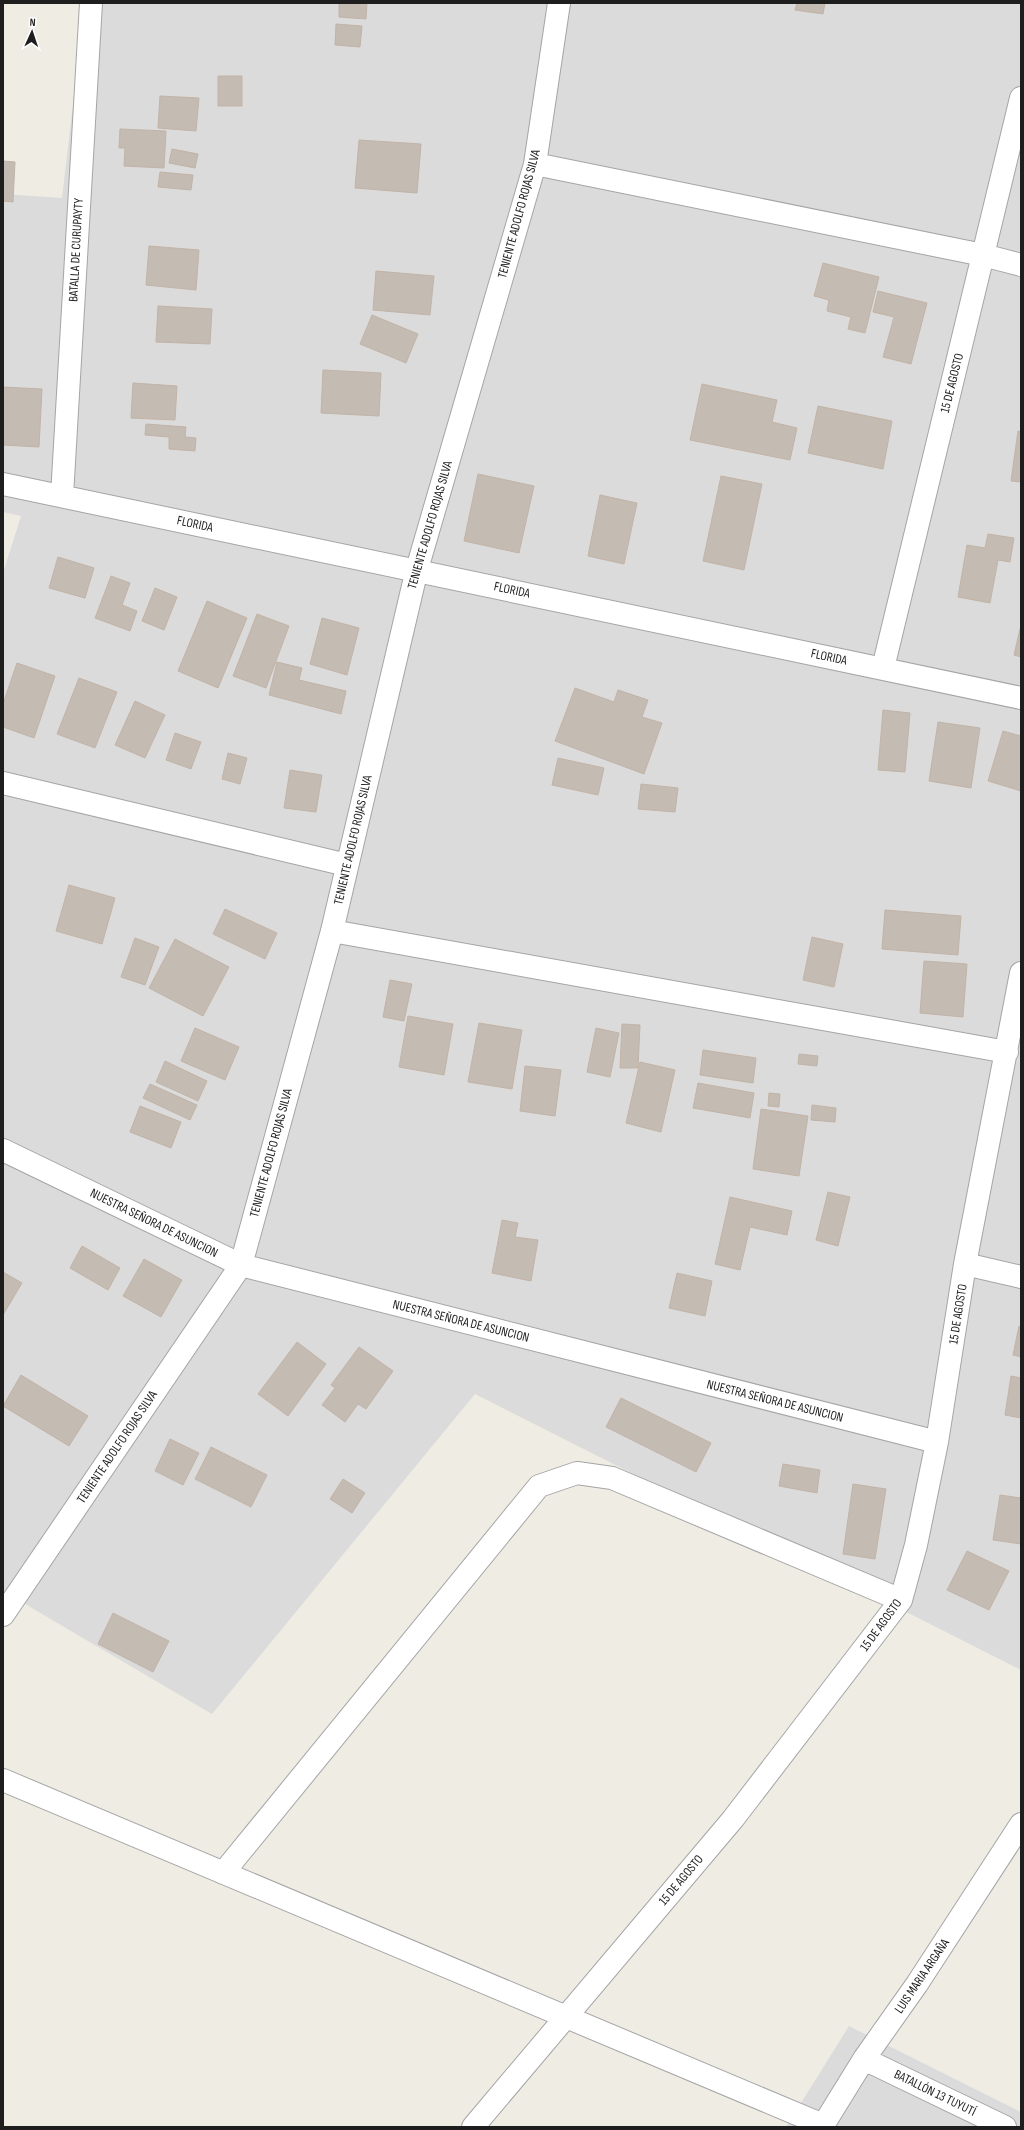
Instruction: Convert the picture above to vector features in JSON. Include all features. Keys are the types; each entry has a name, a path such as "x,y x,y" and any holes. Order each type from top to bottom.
{"street":[{"name":"BATALLA DE CURUPAYTY","path":"62,496 91,3"},
{"name":"TENIENTE ADOLFO ROJAS SILVA","path":"3,1615 241,1265 332,931 417,569 534,164 558,3"},
{"name":"15 DE AGOSTO","path":"883,668 1021,98"},
{"path":"534,164 983,255 1021,265"},
{"name":"FLORIDA","path":"3,484 417,569 1021,698"},
{"path":"3,783 347,865"},
{"path":"332,931 1007,1052"},
{"name":"15 DE AGOSTO","path":"473,2127 733,1820 901,1600 916,1545 937,1442 965,1264 1021,973"},
{"name":"NUESTRA SEÑORA DE ASUNCION","path":"3,1150 241,1265 937,1442"},
{"path":"965,1264 1021,1277"},
{"path":"223,1873 539,1486 577,1473 612,1478 901,1600"},
{"path":"3,1780 823,2126"},
{"name":"LUIS MARIA ARGAÑA","path":"823,2126 864,2059 917,1984 1021,1824"},
{"name":"BATALLÓN 13 TUYUTÍ","path":"864,2059 1005,2127"}],"shaded area":[{"path":"85,3 1021,3 1021,1670 475,1394 212,1714 3,1591 3,573 21,516 3,512 3,194 62,198"},
{"path":"849,2026 1021,2112 1021,2127 786,2127"}],"building":[{"path":"339,3 367,3 366,19 339,17"},
{"path":"797,3 825,3 823,14 795,10"},
{"path":"336,24 362,26 360,47 335,45"},
{"path":"218,76 242,76 242,106 218,106"},
{"path":"160,96 199,98 196,131 158,128"},
{"path":"120,129 166,131 164,168 124,166 125,148 119,148"},
{"path":"359,140 421,144 417,193 355,188"},
{"path":"172,149 198,154 195,168 169,163"},
{"path":"3,161 15,162 13,202 3,201"},
{"path":"160,172 193,175 191,190 158,187"},
{"path":"149,246 199,250 196,290 146,285"},
{"path":"823,263 879,277 865,333 848,329 851,317 827,311 829,300 814,296"},
{"path":"376,271 434,276 430,315 373,310"},
{"path":"878,291 927,303 911,364 883,357 894,317 873,312"},
{"path":"158,306 212,309 210,344 156,342"},
{"path":"372,315 418,334 406,363 360,344"},
{"path":"323,370 381,373 379,416 321,413"},
{"path":"133,383 177,386 175,420 131,418"},
{"path":"702,384 777,400 772,422 797,428 790,460 690,440"},
{"path":"3,387 42,389 39,447 3,445"},
{"path":"818,406 892,421 883,469 808,453"},
{"path":"146,424 186,427 185,437 196,438 195,451 169,449 169,437 145,435"},
{"path":"1018,431 1021,432 1021,482 1011,481"},
{"path":"478,474 534,486 519,553 464,541"},
{"path":"721,476 762,484 744,570 703,561"},
{"path":"600,495 637,503 624,564 588,556"},
{"path":"988,534 1014,538 1010,562 998,560 990,603 958,597 967,545 985,548"},
{"path":"58,557 94,568 85,598 49,588"},
{"path":"111,576 130,583 122,605 137,611 130,631 95,618"},
{"path":"155,588 177,597 164,630 142,621"},
{"path":"207,601 247,618 218,688 178,671"},
{"path":"257,614 289,626 266,688 233,676"},
{"path":"322,618 359,628 347,675 310,664"},
{"path":"1021,629 1021,657 1014,655"},
{"path":"277,662 302,668 299,680 346,691 341,714 269,695"},
{"path":"17,663 55,676 34,738 3,727 3,704"},
{"path":"79,678 117,692 95,748 57,734"},
{"path":"575,688 614,702 618,690 648,700 642,717 662,723 644,774 555,741"},
{"path":"135,701 165,715 145,758 115,745"},
{"path":"883,710 910,713 905,772 878,770"},
{"path":"938,722 980,728 971,788 929,781"},
{"path":"1003,731 1021,736 1021,791 988,781"},
{"path":"175,733 201,742 191,769 166,760"},
{"path":"228,753 247,758 240,784 222,779"},
{"path":"558,758 604,768 598,795 552,785"},
{"path":"290,770 322,775 316,812 284,808"},
{"path":"641,784 678,788 675,812 638,809"},
{"path":"69,885 115,898 102,944 56,931"},
{"path":"225,909 277,933 265,959 213,934"},
{"path":"885,910 961,916 958,955 882,949"},
{"path":"812,937 843,944 834,987 803,980"},
{"path":"135,938 159,947 145,985 121,977"},
{"path":"175,939 229,967 203,1016 149,988"},
{"path":"924,961 967,964 963,1017 920,1013"},
{"path":"390,980 412,984 404,1021 383,1017"},
{"path":"408,1016 453,1024 444,1075 399,1067"},
{"path":"479,1023 522,1030 512,1089 468,1082"},
{"path":"622,1024 640,1025 638,1068 620,1068"},
{"path":"195,1028 239,1047 225,1080 181,1061"},
{"path":"596,1028 619,1033 610,1077 587,1072"},
{"path":"703,1050 756,1058 753,1083 700,1075"},
{"path":"799,1054 818,1056 817,1066 798,1064"},
{"path":"165,1061 207,1081 198,1101 156,1082"},
{"path":"640,1062 675,1070 661,1132 626,1123"},
{"path":"525,1066 561,1070 555,1116 520,1111"},
{"path":"698,1083 754,1093 750,1118 693,1108"},
{"path":"150,1084 197,1105 190,1120 143,1098"},
{"path":"769,1093 780,1094 779,1107 768,1106"},
{"path":"812,1105 836,1108 835,1122 811,1120"},
{"path":"140,1106 181,1122 171,1148 130,1132"},
{"path":"761,1109 808,1116 799,1176 753,1169"},
{"path":"828,1192 850,1197 838,1246 816,1240"},
{"path":"730,1197 792,1211 787,1235 750,1227 740,1270 715,1264"},
{"path":"502,1220 518,1223 515,1237 538,1240 531,1281 492,1273"},
{"path":"82,1246 120,1268 108,1290 70,1268"},
{"path":"144,1259 182,1280 161,1317 123,1296"},
{"path":"3,1272 22,1283 3,1315"},
{"path":"677,1273 712,1281 705,1316 669,1308"},
{"path":"1019,1326 1021,1327 1021,1357 1013,1355"},
{"path":"297,1342 326,1364 288,1416 258,1394"},
{"path":"359,1347 393,1371 366,1409 358,1404 345,1422 322,1405 335,1388 331,1385"},
{"path":"21,1375 88,1416 69,1446 3,1406"},
{"path":"1011,1376 1021,1378 1021,1418 1005,1415"},
{"path":"621,1398 711,1443 696,1472 606,1427"},
{"path":"170,1439 199,1453 183,1485 155,1471"},
{"path":"211,1447 267,1475 251,1507 195,1479"},
{"path":"783,1464 820,1470 817,1493 779,1486"},
{"path":"343,1479 365,1493 352,1513 330,1499"},
{"path":"853,1484 886,1489 875,1559 843,1554"},
{"path":"1000,1495 1021,1498 1021,1544 993,1540"},
{"path":"967,1551 1009,1571 989,1610 947,1590"},
{"path":"113,1613 169,1641 153,1672 98,1644"}]}
